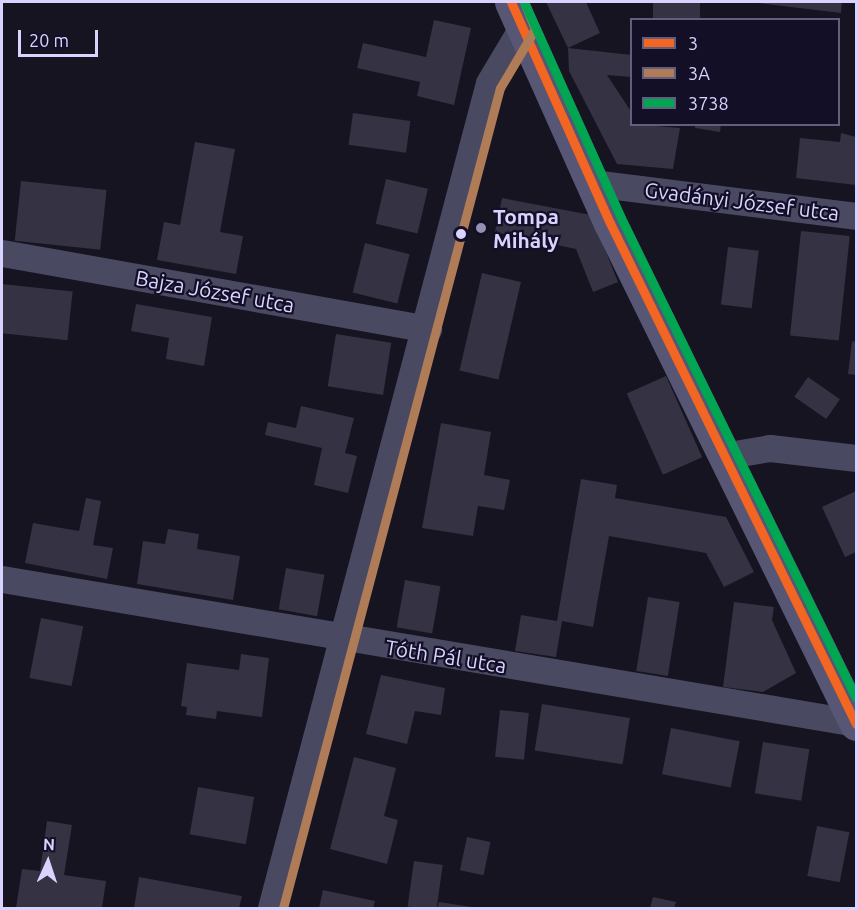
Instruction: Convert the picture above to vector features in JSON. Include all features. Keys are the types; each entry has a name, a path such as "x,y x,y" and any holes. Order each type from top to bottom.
{"main road":[{"path":"517,14 592,183 723,456 856,723"}],"street":[{"path":"271,909 428,329 489,83 517,14"},
{"name":"Gvadányi József utca","path":"592,183 856,216"},
{"name":"Bajza József utca","path":"2,253 428,329"},
{"path":"723,456 770,448 856,458"},
{"name":"Tóth Pál utca","path":"2,579 343,640 856,723"}],"building":[{"path":"546,2 586,2 600,33 568,48"},
{"path":"653,2 700,2 700,18 653,18"},
{"path":"750,2 842,2 841,13"},
{"path":"434,20 471,28 454,105 417,96 420,82 357,68 363,43 426,57"},
{"path":"568,48 630,55 630,77 607,75 630,110 630,126 680,128 673,169 617,164 569,71"},
{"path":"353,113 410,121 406,153 349,145"},
{"path":"695,126 721,126 720,132 695,128"},
{"path":"841,133 856,137 856,185 796,178 800,138 840,142"},
{"path":"195,142 235,149 220,232 243,236 236,274 157,260 164,222 180,225"},
{"path":"386,179 428,189 418,233 376,224"},
{"path":"21,181 107,190 100,250 15,241"},
{"path":"502,198 591,215 618,282 593,292 576,249 495,232"},
{"path":"801,231 850,236 839,341 790,335"},
{"path":"365,243 410,254 397,304 353,292"},
{"path":"728,247 759,251 752,308 721,305"},
{"path":"482,273 521,282 498,379 460,370"},
{"path":"2,284 73,291 67,340 2,333"},
{"path":"136,304 212,317 204,366 166,359 169,338 131,331"},
{"path":"336,334 391,343 383,395 328,386"},
{"path":"852,341 856,342 856,375 848,374"},
{"path":"666,376 702,457 663,475 627,393"},
{"path":"808,377 840,399 826,419 794,397"},
{"path":"301,406 354,418 345,453 357,456 348,493 314,485 322,448 265,435 268,422 296,428"},
{"path":"441,423 491,432 484,475 510,480 504,510 478,506 473,536 422,528"},
{"path":"581,479 617,485 615,498 726,517 754,572 724,587 706,553 609,536 593,627 562,621 556,657 515,651 521,615 557,621"},
{"path":"856,491 856,552 845,557 822,507"},
{"path":"86,498 101,501 93,545 113,548 107,579 25,563 33,523 79,531"},
{"path":"168,529 199,534 197,549 240,556 233,600 137,584 143,541 165,544"},
{"path":"286,568 324,575 317,616 279,609"},
{"path":"405,580 440,586 432,634 397,627"},
{"path":"648,597 680,602 668,676 636,671"},
{"path":"734,602 774,607 772,620 796,673 763,692 723,687"},
{"path":"41,618 83,626 72,686 29,678"},
{"path":"241,654 269,658 262,717 217,711 216,719 186,715 187,707 181,706 187,663 239,670"},
{"path":"381,675 445,688 441,715 415,711 407,744 366,734"},
{"path":"542,704 630,718 623,764 535,750"},
{"path":"500,710 529,713 524,760 495,757"},
{"path":"671,728 740,741 731,787 662,774"},
{"path":"763,742 809,749 801,801 755,793"},
{"path":"354,757 396,768 384,816 398,820 387,864 330,849"},
{"path":"198,787 254,797 246,844 190,834"},
{"path":"47,821 72,825 64,875 106,881 102,908 16,908 22,869 40,871"},
{"path":"817,826 849,832 840,882 807,876"},
{"path":"467,837 490,842 483,875 460,870"},
{"path":"414,861 443,865 437,908 408,907"},
{"path":"139,877 242,896 239,908 134,908"},
{"path":"323,890 375,901 373,908 319,908"},
{"path":"653,897 676,902 674,908 650,908"},
{"path":"439,902 472,907 472,908 437,908"}],"transit line":[{"name":"3","path":"511,2 610,223 856,724"},
{"name":"3A","path":"283,908 500,88 535,29 524,2"},
{"name":"3738","path":"524,2 621,218 856,698"}],"place":[{"name":"Tompa Mihály","path":"481,228"}]}
